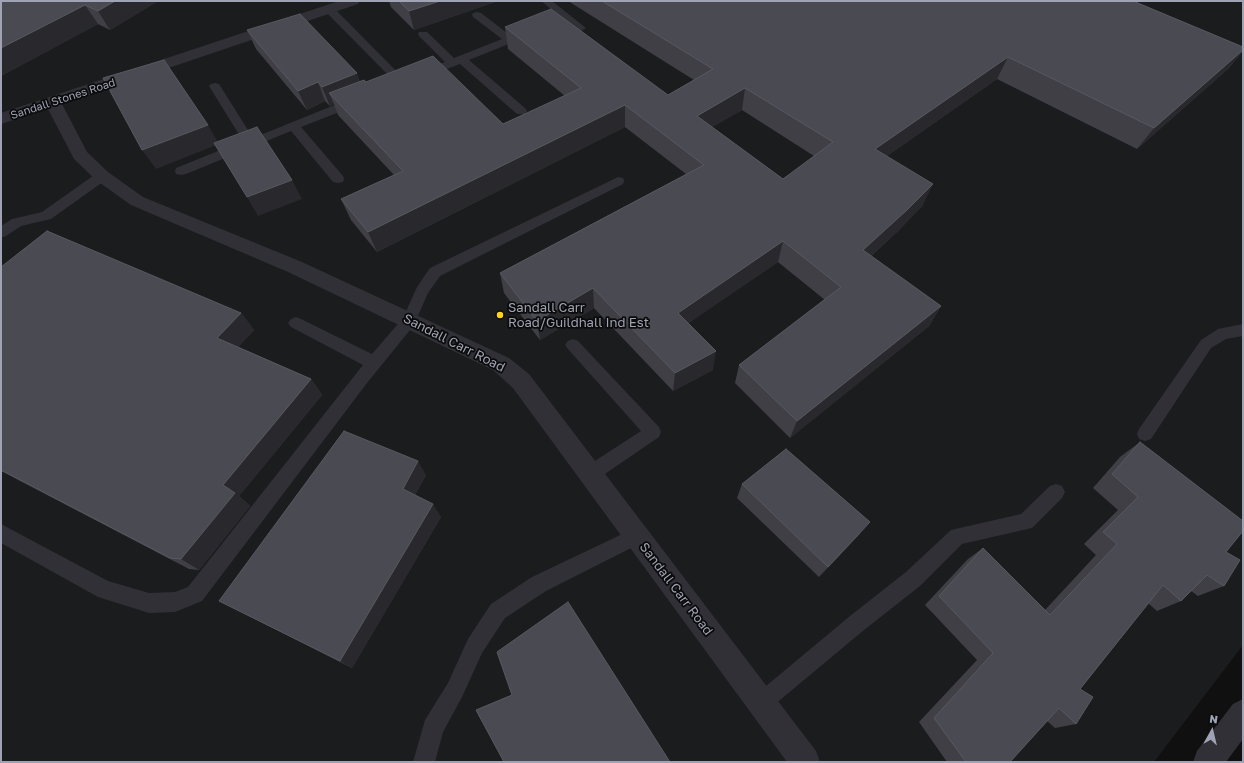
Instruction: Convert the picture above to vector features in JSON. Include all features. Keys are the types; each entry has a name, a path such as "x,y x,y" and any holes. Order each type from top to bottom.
{"street":[{"name":"Sandall Stones Road","path":"1,119 353,1"},
{"name":"Sandall Carr Road","path":"53,102 80,155 102,176 137,201 295,267 501,364 521,381 805,762"},
{"path":"1208,762 1243,714"}],"lane":[{"path":"546,1 581,28"},
{"path":"329,9 402,83"},
{"path":"477,15 510,40"},
{"path":"387,89 539,28"},
{"path":"423,34 521,111"},
{"path":"216,86 251,144"},
{"path":"181,171 366,98"},
{"path":"294,126 338,179"},
{"path":"1,232 16,222 46,216 102,176"},
{"path":"1,533 105,590 149,603 175,602 195,594 374,363 409,321 422,291 435,272 618,181"},
{"path":"296,323 374,363"},
{"path":"1145,434 1206,344 1223,333 1243,330"},
{"path":"573,345 653,432 590,474"},
{"path":"761,704 857,623 914,579 957,536 1026,522 1056,492"},
{"path":"424,762 433,728 455,690 475,646 498,611 539,584 637,536"}],"shaded area":[{"path":"1,1 1243,1 1243,645 1154,762 1,762"}],"building":[{"path":"1,1 115,1 98,11 85,5 1,48"},
{"path":"399,1 440,1 409,11"},
{"path":"602,1 1133,1 1243,47 1243,50 1154,128 1008,57 875,149 933,184 863,250 941,306 797,421 739,365 841,287 783,241 678,313 716,351 675,373 593,288 537,321 500,273 704,165 625,105 368,232 341,199 403,171 329,93 364,80 366,82 433,56 503,124 581,88 505,27 551,9 668,95 713,69","holes":["745,88 833,142 783,179 697,116"]},
{"path":"300,14 357,73 322,87 318,82 298,91 247,30"},
{"path":"164,60 208,125 142,150 103,78"},
{"path":"257,127 292,180 247,197 214,143"},
{"path":"47,231 241,313 217,338 311,379 223,485 235,493 181,559 170,558 1,470 1,267"},
{"path":"344,431 418,461 403,489 433,504 340,661 219,601"},
{"path":"1140,442 1243,521 1243,531 1226,552 1240,560 1224,586 1207,575 1181,601 1163,585 1080,689 1093,697 1076,724 1059,708 1010,762 966,762 934,718 993,653 939,596 983,548 1050,615 1117,544 1103,532 1138,497 1112,474"},
{"path":"786,449 870,522 828,567 742,484"},
{"path":"568,602 670,762 504,762 476,710 512,695 497,652"}],"place":[{"name":"Sandall Carr Road/Guildhall Ind Est","path":"500,315"}]}
